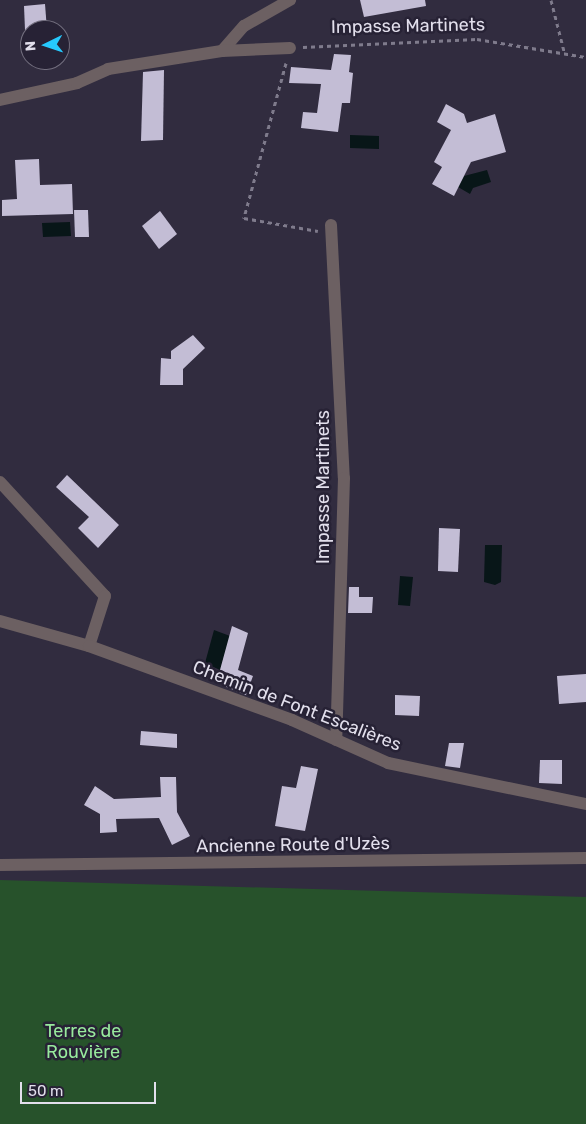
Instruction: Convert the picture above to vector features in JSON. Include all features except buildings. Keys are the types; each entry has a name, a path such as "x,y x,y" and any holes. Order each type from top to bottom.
{"street":[{"path":"222,51 244,26 290,0"},
{"path":"0,100 77,84 108,69 222,51 290,48"},
{"name":"Impasse Martinets","path":"331,230 344,478 336,740"},
{"path":"0,482 105,596 89,646"},
{"name":"Chemin de Font Escalières","path":"0,622 89,646 292,720 388,763 586,804"},
{"name":"Ancienne Route d'Uzès","path":"0,865 586,858"}],"path":[{"path":"551,0 564,51"},
{"name":"Impasse Martinets","path":"290,48 478,40 564,51 586,57"},
{"path":"290,48 244,218 331,230"}],"green space":[{"name":"Terres de Rouvière","path":"0,880 586,897 586,1124 0,1124"}],"shaded area":[{"path":"350,135 379,136 379,149 350,148"},
{"path":"487,170 491,182 473,188 470,194 458,187 464,176"},
{"path":"70,222 71,236 43,237 42,223"},
{"path":"485,545 502,545 501,582 495,585 484,582"},
{"path":"400,576 413,577 410,606 398,605"},
{"path":"214,630 230,636 220,670 205,663"}]}
